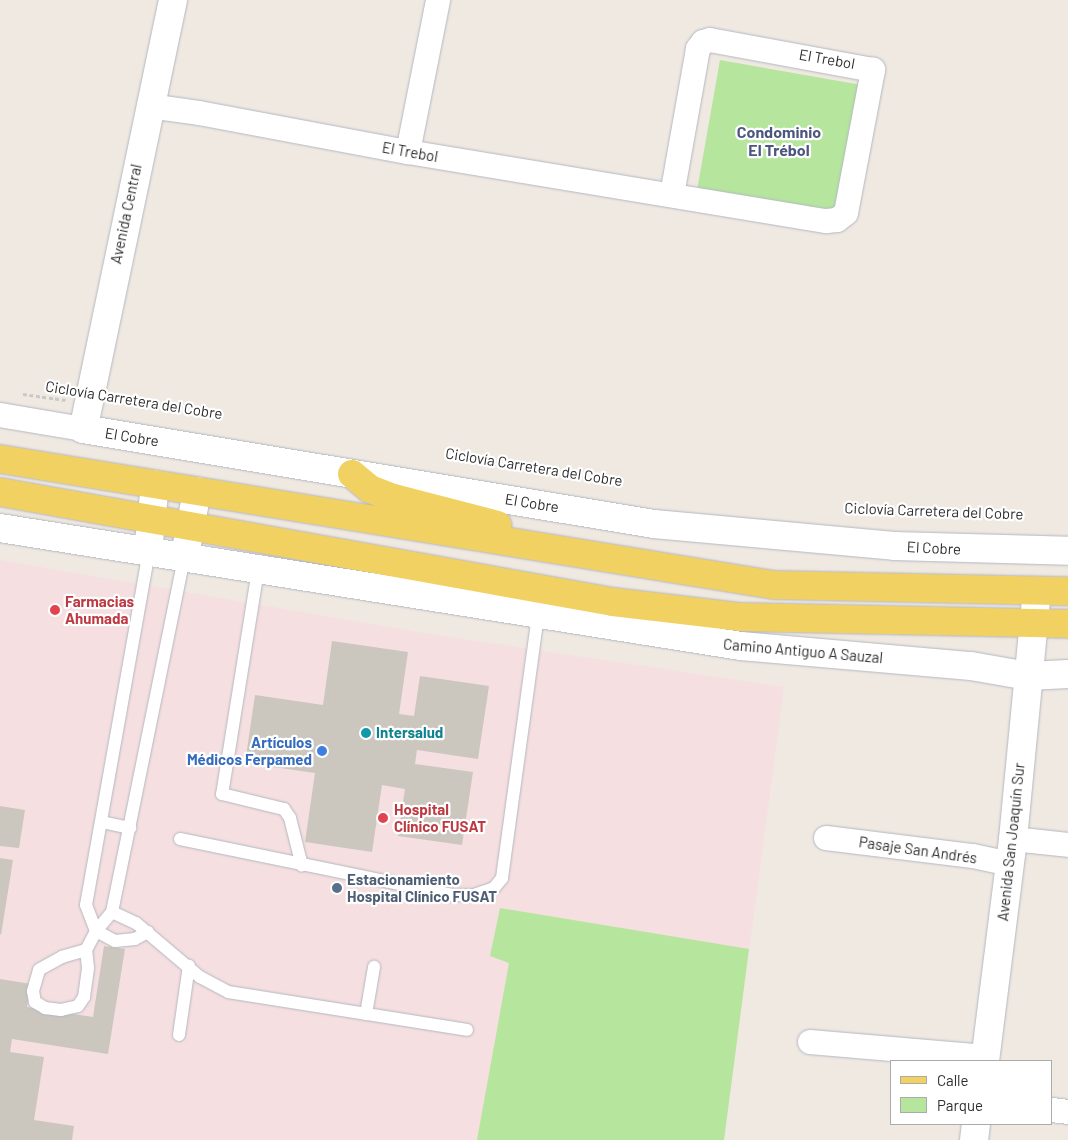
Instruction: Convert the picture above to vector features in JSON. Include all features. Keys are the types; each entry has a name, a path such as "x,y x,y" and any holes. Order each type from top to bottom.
{"main road":[{"path":"0,459 774,585 1068,591"},
{"path":"352,474 370,488 394,498 509,528 590,556"},
{"path":"0,492 613,602 741,617 1068,624"}],"street":[{"name":"Avenida Central","path":"85,416 149,106 173,0"},
{"path":"408,152 438,0"},
{"name":"El Trebol","path":"149,106 408,152 826,222 838,220 846,213 873,70 710,40 703,42 698,49 672,196"},
{"name":"El Cobre","path":"0,415 85,416 352,474 654,524 894,546 1068,551"},
{"path":"148,550 155,484"},
{"path":"184,558 197,491"},
{"name":"Camino Antiguo A Sauzal","path":"0,528 148,550 184,558 538,616 784,652 924,661 1068,681"},
{"name":"Avenida San Joaquín Sur","path":"985,1059 1012,852 1037,591"},
{"path":"1028,676 1068,674"},
{"name":"Pasaje San Andrés","path":"826,838 973,856 1068,846"},
{"path":"810,1042 985,1059"},
{"path":"1053,1110 1068,1112"},
{"path":"974,1140 976,1125"}],"lane":[{"path":"148,550 86,905 96,931 115,941 135,939 148,932"},
{"path":"86,950 39,970 33,991 36,1002 45,1008 61,1010 78,1006 84,997 87,984 86,950 96,931 112,912 184,558"},
{"path":"258,570 222,794 284,808 290,818 302,866"},
{"path":"180,838 302,866 452,895 474,895 494,888 502,878 538,616"},
{"path":"102,822 130,828"},
{"path":"112,912 148,932 210,984 228,992 467,1030"},
{"path":"179,1035 189,966"},
{"path":"366,1014 374,967"}],"path":[{"name":"Ciclovía Carretera del Cobre","path":"17,393 85,416"}],"shaded area":[{"name":"Hospital Clínico FUSAT","path":"0,560 429,634 784,687 724,1140 0,1140"}],"green space":[{"path":"720,60 862,85 839,214 697,189"},
{"path":"500,908 749,949 724,1140 477,1140 509,963 490,956"}],"building":[{"name":"Intersalud","path":"332,641 408,652 399,714 414,716 420,676 489,686 478,759 417,750 415,764 473,772 462,845 398,836 405,789 382,785 372,852 305,842 315,773 245,763 255,695 323,705"},
{"path":"0,806 25,810 19,848 0,846"},
{"path":"0,858 13,860 1,935 0,934"},
{"path":"104,946 125,949 108,1054 12,1039 10,1052 44,1057 34,1120 74,1126 72,1140 0,1140 0,979 31,984 27,1007 93,1017"}],"place":[{"name":"Farmacias Ahumada","path":"55,610"},
{"name":"Intersalud","path":"366,733"},
{"name":"Artículos Médicos Ferpamed","path":"322,751"},
{"name":"Hospital Clínico FUSAT","path":"383,818"},
{"name":"Estacionamiento Hospital Clínico FUSAT","path":"337,888"}],"district":[{"name":"Condominio El Trébol","path":"779,141"}]}
